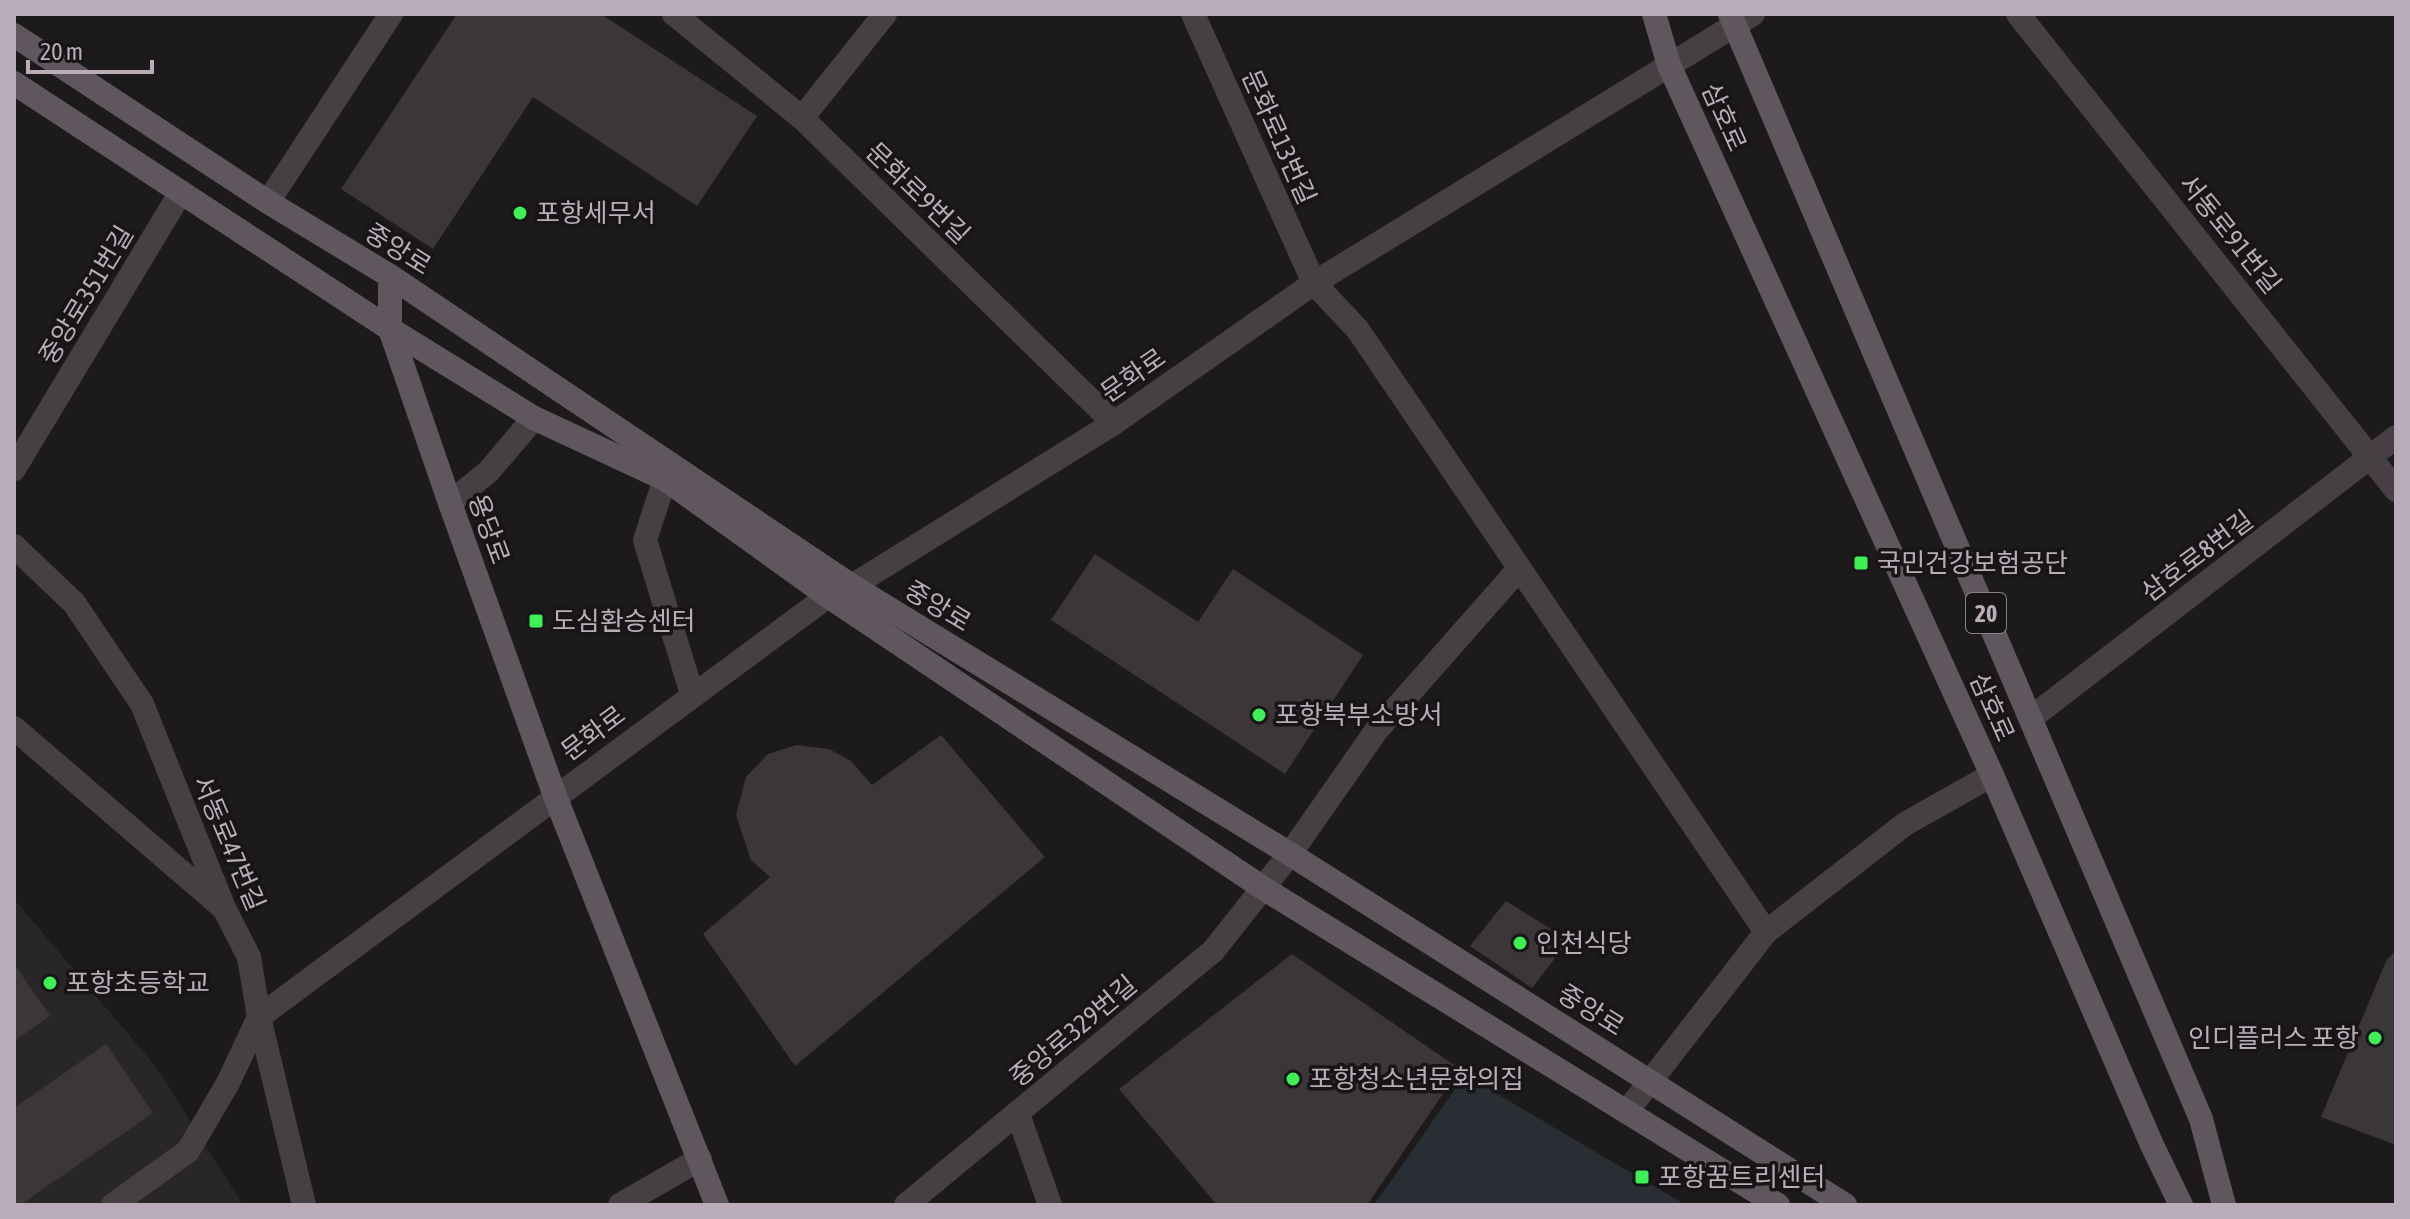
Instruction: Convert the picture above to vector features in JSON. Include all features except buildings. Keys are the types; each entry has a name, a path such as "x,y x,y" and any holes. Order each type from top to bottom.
{"main road":[{"name":"삼호로","path":"1654,14 1669,65 1992,775 2152,1145 2181,1205"},
{"name":"삼호로","path":"1739,18 2201,1119 2224,1205"},
{"name":"중앙로","path":"14,35 268,202 390,276 852,586 1290,854 1845,1205"},
{"name":"중앙로","path":"14,83 390,329 534,418 665,479 828,596 1263,888 1778,1205"},
{"name":"용당로","path":"390,276 390,329 450,503 555,796 717,1205"}],"street":[{"path":"268,202 391,14"},
{"name":"문화로9번길","path":"674,14 802,118 1114,423"},
{"path":"802,118 885,14"},
{"name":"문화로13번길","path":"1193,14 1314,283 1358,330 1766,932"},
{"name":"서동로91번길","path":"2018,14 2396,490"},
{"name":"문화로","path":"555,796 828,596 852,586 1114,423 1314,283 1669,65 1739,18"},
{"name":"중앙로351번길","path":"14,469 181,192"},
{"path":"450,503 489,471 534,418"},
{"name":"삼호로8번길","path":"2031,718 2396,437"},
{"path":"665,479 645,540 692,694"},
{"name":"서동로47번길","path":"14,546 74,603 142,704 224,908 249,957 259,1017 304,1205"},
{"name":"중앙로329번길","path":"906,1205 1213,951 1290,854 1376,731 1518,570"},
{"path":"14,728 224,908"},
{"path":"1628,1110 1766,932 1905,824 1992,775"},
{"path":"113,1205 188,1151 228,1083 259,1017 555,796"},
{"path":"1018,1114 1050,1205"},
{"path":"620,1205 700,1159"}],"shaded area":[{"name":"포항초등학교","path":"14,899 157,1068 243,1205 14,1205"},
{"path":"1465,1075 1686,1205 1374,1205"}],"place":[{"name":"포항세무서","path":"520,213"},
{"name":"국민건강보험공단","path":"1861,563"},
{"name":"도심환승센터","path":"536,621"},
{"name":"포항북부소방서","path":"1259,715"},
{"name":"인천식당","path":"1520,943"},
{"name":"포항초등학교","path":"50,983"},
{"name":"인디플러스 포항","path":"2375,1038"},
{"name":"포항청소년문화의집","path":"1293,1079"},
{"name":"포항꿈트리센터","path":"1642,1177"}]}
